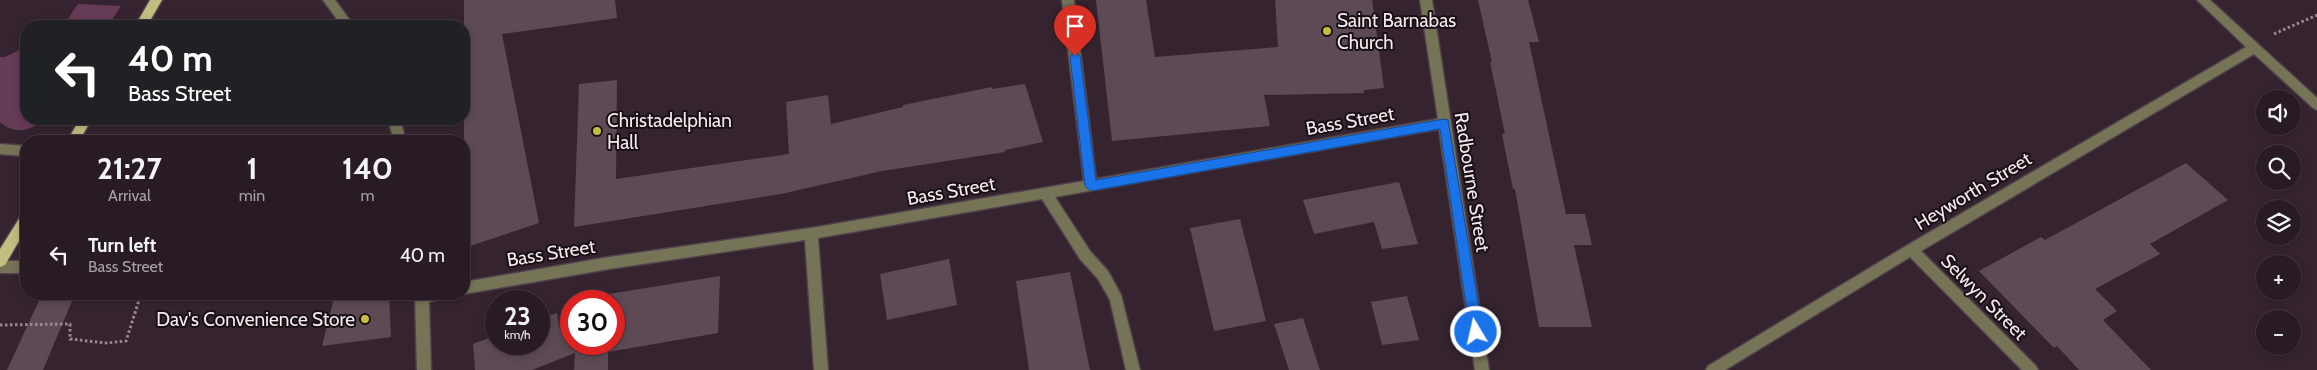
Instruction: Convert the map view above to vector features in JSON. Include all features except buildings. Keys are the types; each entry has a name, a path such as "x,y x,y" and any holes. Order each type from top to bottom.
{"main road":[{"path":"144,20 156,0"},
{"path":"0,261 20,228"}],"street":[{"path":"1068,0 1091,186"},
{"name":"Radbourne Street","path":"1426,0 1482,370"},
{"path":"2203,0 2317,105"},
{"path":"331,1 344,20"},
{"name":"Heyworth Street","path":"1719,369 2250,44"},
{"name":"Bass Street","path":"470,287 591,266 811,234 1444,123"},
{"path":"0,149 20,150"},
{"path":"1046,194 1085,255 1103,275 1116,299 1133,370"},
{"path":"811,234 821,370"},
{"name":"Selwyn Street","path":"1911,250 2031,370"},
{"path":"0,267 20,267"},
{"path":"422,300 424,370"}],"path":[{"path":"2250,44 2317,15"},
{"path":"0,325 70,324 70,339 106,343 126,341 139,300"}],"shaded area":[{"path":"78,4 121,6 112,20 67,20"},
{"path":"20,50 20,125 37,125 35,126 17,130 0,122 0,57 5,57"}],"place":[{"name":"Saint Barnabas Church","path":"1327,31"},
{"name":"Christadelphian Hall","path":"597,131"},
{"name":"Dav's Convenience Store","path":"365,319"}],"route":[{"path":"1075,56 1091,186 1444,123 1476,332"}]}
